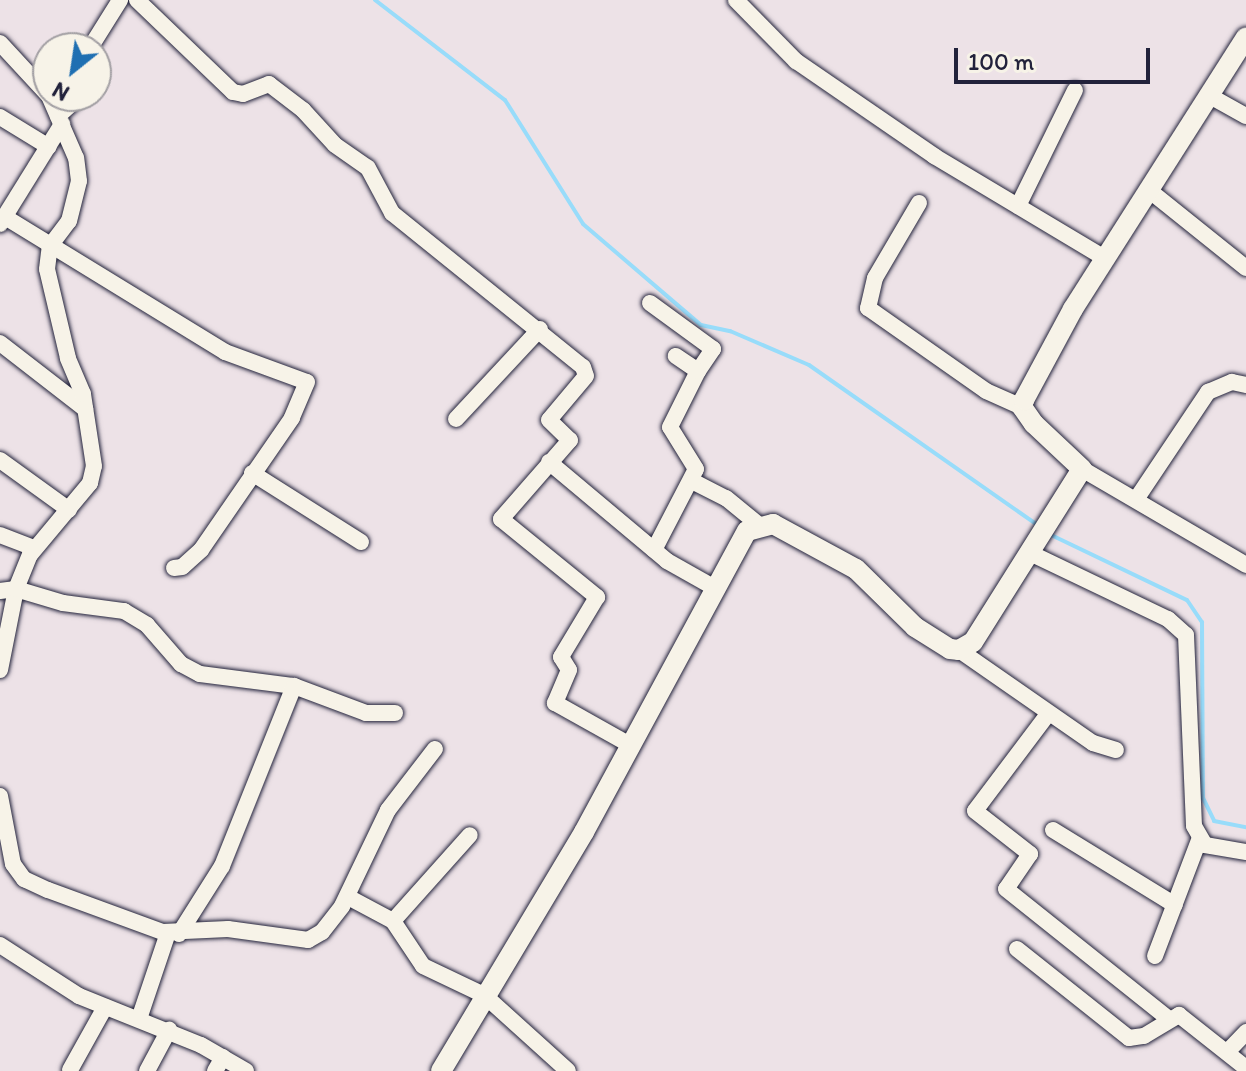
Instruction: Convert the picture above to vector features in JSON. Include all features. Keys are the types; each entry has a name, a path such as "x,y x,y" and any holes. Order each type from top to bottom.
{"street":[{"path":"100,32 120,0"},
{"path":"137,0 233,92 243,94 269,84 285,95 335,145 368,168 392,213 540,329 583,367 586,376 549,420 570,440 501,519 597,597 561,657 569,670 555,703 630,745"},
{"path":"736,0 796,61 1018,206 1106,259"},
{"path":"1022,407 1106,259 1246,37"},
{"path":"0,43 32,78"},
{"path":"1018,206 1075,90"},
{"path":"1210,96 1246,116"},
{"path":"0,670 8,590 34,548 90,483 94,466 85,409 49,282 50,246 69,221 79,181 76,158 56,112"},
{"path":"67,112 49,147 2,221 50,246 225,352 307,382 306,396 201,550 182,567 174,568"},
{"path":"0,117 49,147"},
{"path":"1150,191 1246,268"},
{"path":"919,203 875,278 868,308 986,391 1022,407 1082,469 1137,498 1246,565"},
{"path":"650,303 713,349 698,371 670,427 696,469 694,482 654,550"},
{"path":"456,419 540,329"},
{"path":"0,343 85,409"},
{"path":"676,356 698,371"},
{"path":"1137,498 1208,392 1232,382 1246,385"},
{"path":"0,460 69,510"},
{"path":"549,462 654,550 715,588"},
{"path":"959,650 973,642 1082,469"},
{"path":"252,473 361,542"},
{"path":"694,482 726,498 759,525"},
{"path":"441,1071 584,832 747,531 759,525 773,524 856,569 915,627 959,650 1093,743 1116,750"},
{"path":"0,535 34,548"},
{"path":"1032,550 1168,619 1186,635 1191,657 1189,780 1199,840 1155,956"},
{"path":"8,590 63,603 124,611 147,625 181,664 200,674 294,686 366,713 395,713"},
{"path":"139,1019 173,934 222,866 294,686"},
{"path":"1048,714 975,811 1030,854 1006,889 1169,1019"},
{"path":"0,796 13,864 24,879 173,934 228,929 308,940 322,932 348,897 382,821 435,749"},
{"path":"1053,830 1175,905"},
{"path":"393,921 470,835"},
{"path":"1199,840 1218,849 1246,852"},
{"path":"348,897 393,921 423,966 484,995 568,1071"},
{"path":"1017,949 1129,1038 1144,1036 1169,1019 1181,1016 1246,1068"},
{"path":"2,951 105,1007 169,1030 219,1064 246,1071"},
{"path":"70,1070 105,1007"},
{"path":"147,1071 169,1030"},
{"path":"1227,1052 1246,1032"}],"waterway":[{"path":"375,0 505,100 583,224 701,325 730,331 809,365 1039,526"},
{"path":"1049,534 1187,600 1202,622 1203,798 1214,821 1246,827"}]}
